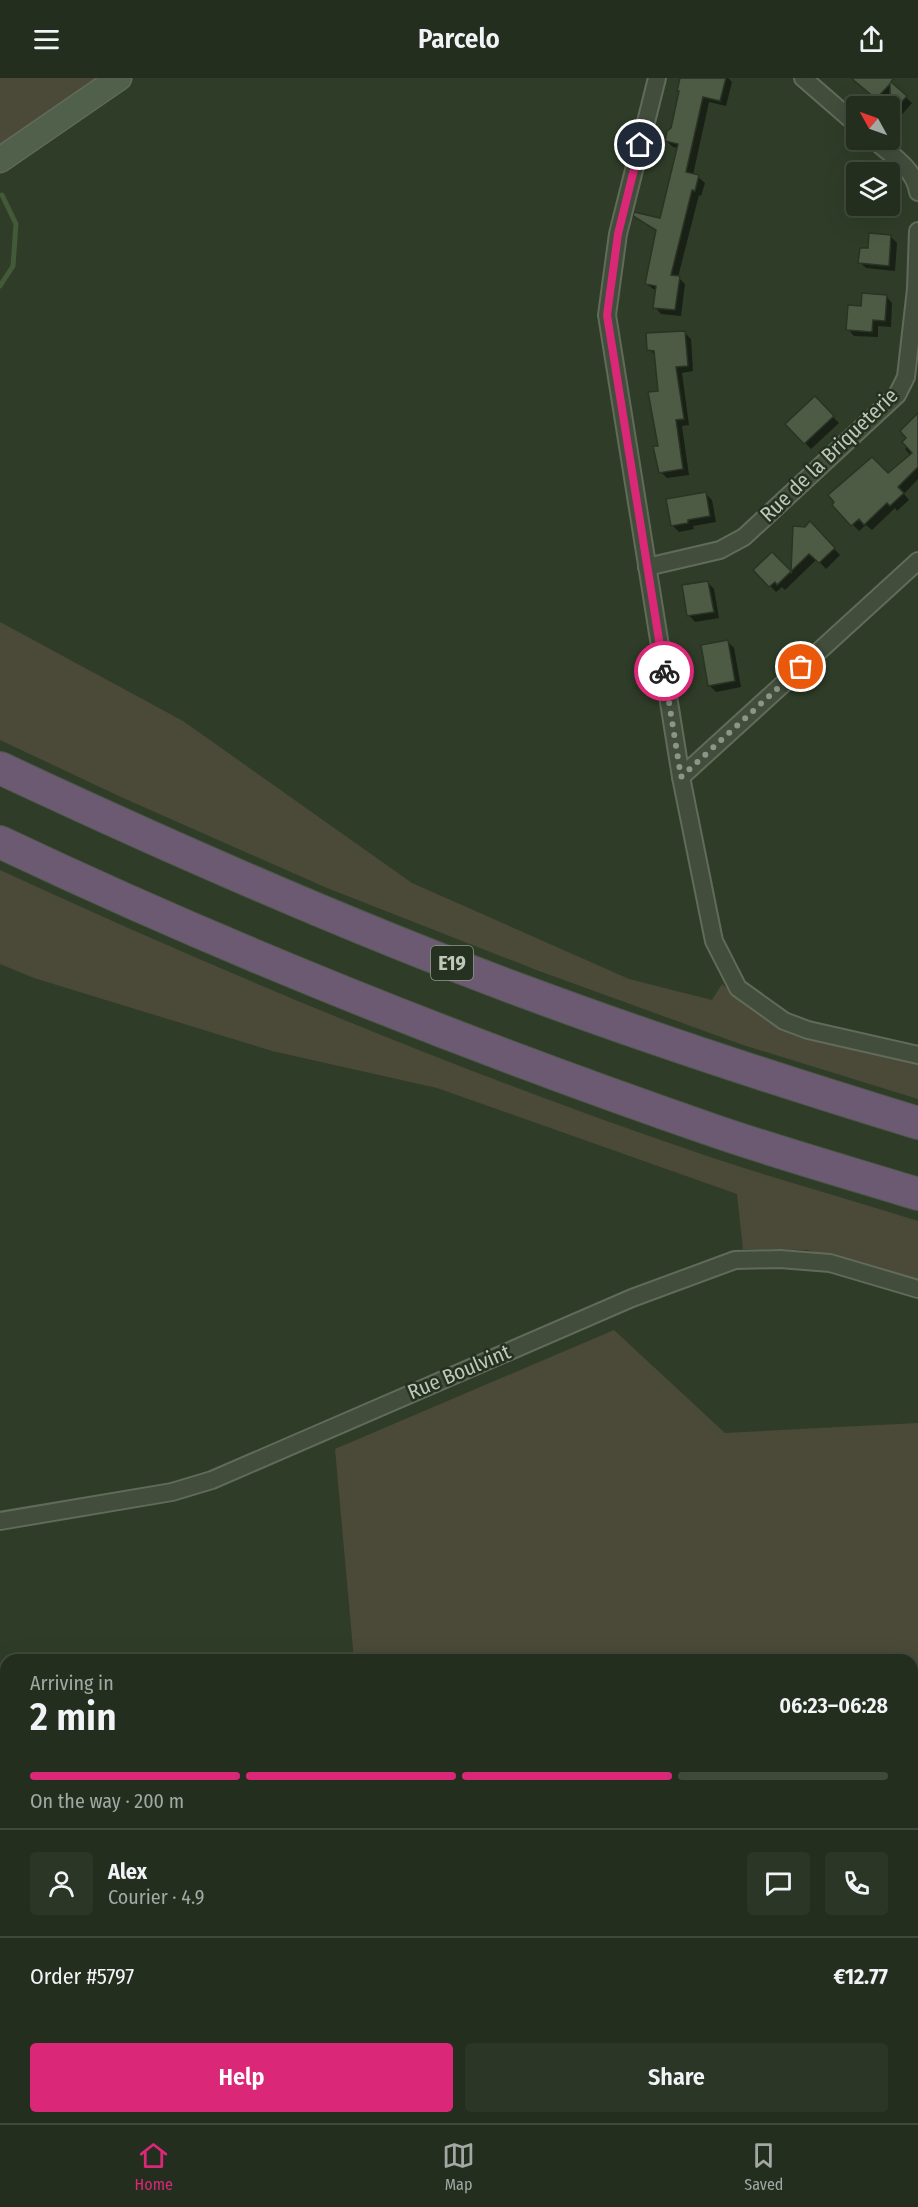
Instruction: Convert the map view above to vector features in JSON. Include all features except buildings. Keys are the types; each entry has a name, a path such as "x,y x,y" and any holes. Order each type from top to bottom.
{"highway":[{"name":"E19","path":"0,768 114,822 320,911 528,993 740,1068 918,1123"},
{"path":"0,842 87,883 294,973 507,1056 718,1131 918,1194"}],"main road":[{"path":"0,160 119,78"}],"street":[{"path":"657,78 618,234 607,315 681,777 714,941 738,988 784,1021 808,1030 918,1055"},
{"path":"803,78 846,115"},
{"path":"886,150 904,166 917,183 918,192"},
{"name":"Rue de la Briqueterie","path":"647,567 720,550 744,537 897,394 906,377 916,289 918,231"},
{"path":"681,777 918,561"},
{"name":"Rue Boulvint","path":"0,1521 172,1492 212,1480 632,1298 735,1260 780,1259 830,1263 918,1289"}],"shaded area":[{"path":"0,78 114,78 0,168"},
{"path":"0,622 183,721 412,883 629,979 712,1000 722,984 772,1024 817,1038 918,1061 918,1099 743,1045 539,971 327,888 121,797 0,740"},
{"path":"0,870 263,986 530,1093 710,1157 918,1221 918,1280 807,1250 743,1249 737,1194 437,1088 272,1051 34,978 0,964"},
{"path":"614,1330 725,1433 918,1423 918,1654 353,1654 335,1449"}],"waterway":[{"path":"0,286 13,266 16,224 2,195"}],"way so far":[{"path":"664,671 681,777 801,667"}],"route":[{"path":"640,145 618,234 607,315 664,671"}]}
